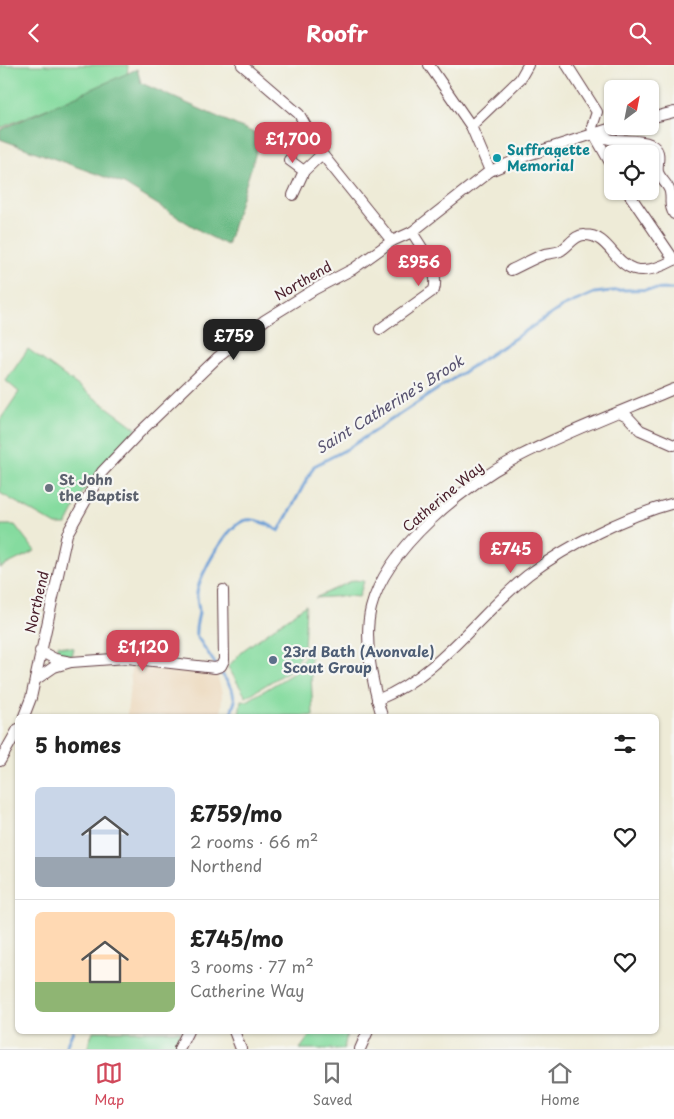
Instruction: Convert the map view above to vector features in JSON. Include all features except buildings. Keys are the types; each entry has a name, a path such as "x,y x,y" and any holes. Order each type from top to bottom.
{"street":[{"path":"242,65 299,114 322,155 392,241"},
{"path":"429,65 470,126 490,171"},
{"path":"470,126 520,79 528,65"},
{"path":"567,65 597,112 598,116 592,127 604,152"},
{"path":"659,116 674,112"},
{"name":"Northend","path":"25,714 35,680 67,534 102,472 217,358 265,320 315,289 353,269 392,241 412,232 490,171 524,156 604,131"},
{"path":"594,134 606,140 651,145 657,149 660,156 658,172 670,192 669,206 674,214"},
{"path":"293,195 304,171 322,155"},
{"path":"289,160 304,171"},
{"path":"511,270 546,254 560,251 579,235 587,234 597,237 619,261 635,269 661,267 674,260 633,200"},
{"path":"380,329 434,290 437,280 435,272 412,232"},
{"name":"Catherine Way","path":"381,714 370,659 371,608 387,571 396,557 433,519 476,484 517,458 674,389"},
{"path":"618,412 627,416 640,430 674,445"},
{"path":"377,700 393,693 431,668 528,575 576,544 620,523 674,503"},
{"path":"35,680 54,667 71,662 127,658 218,667 224,660 223,590"},
{"path":"40,651 55,659 71,662"},
{"path":"0,761 15,734"},
{"path":"179,1049 186,1034"},
{"path":"235,1034 241,1049"},
{"path":"360,1049 367,1034"}],"shaded area":[{"path":"132,660 216,671 222,693 221,714 127,714"}],"green space":[{"path":"0,65 128,65 127,76 0,128"},
{"path":"137,69 141,83 261,136 227,245 207,235 124,184 0,139 0,130"},
{"name":"St John the Baptist","path":"28,349 137,429 100,467 83,492 66,525 56,525 0,493 0,420 19,392 6,381"},
{"path":"0,525 15,525 35,551 0,568"},
{"path":"354,580 364,581 359,597 315,598"},
{"path":"306,605 304,650 290,670 246,697 228,667 242,651"},
{"path":"58,645 74,648 72,656 57,653"},
{"path":"307,653 310,653 313,714 239,714 241,700 247,701 292,674"},
{"path":"92,1034 180,1034 173,1049 87,1049"},
{"path":"311,1034 347,1034 344,1049 300,1049"}],"waterway":[{"name":"Saint Catherine's Brook","path":"231,714 235,701 232,689 196,635 196,626 199,612 197,595 203,574 231,530 246,520 255,520 279,531 314,466 347,449 562,307 594,293 622,290 674,289"},
{"name":"Saint Catherine's Brook","path":"65,1049 72,1034"}],"place":[{"name":"Suffragette Memorial","path":"497,158"},
{"name":"St John the Baptist","path":"49,488"},
{"name":"23rd Bath (Avonvale) Scout Group","path":"273,660"}]}
